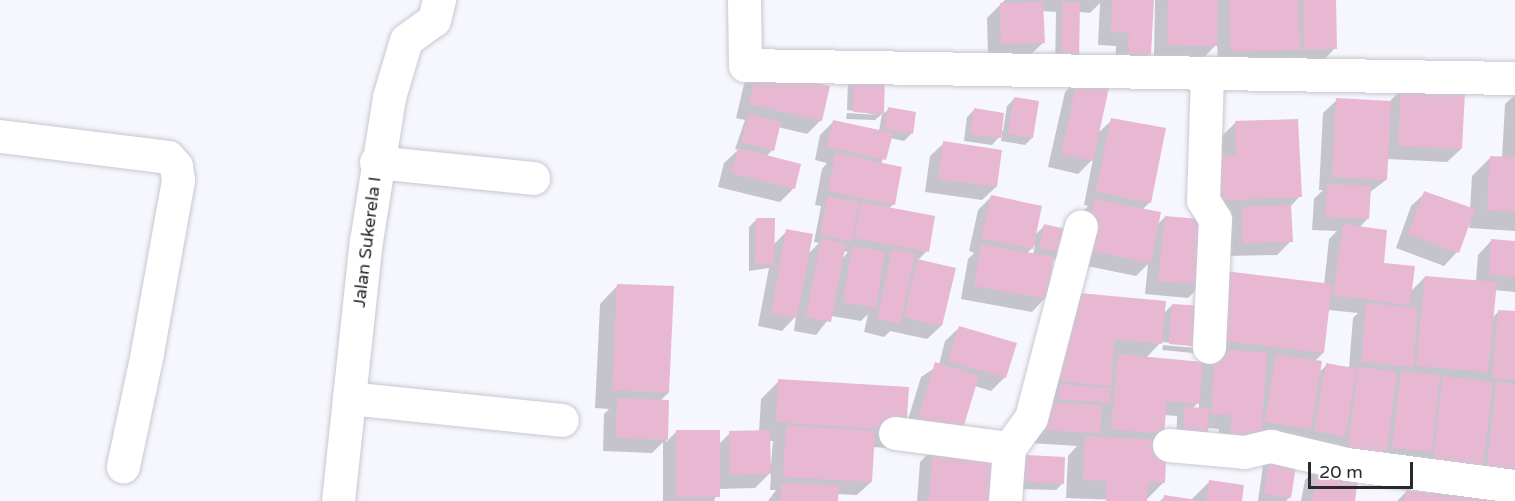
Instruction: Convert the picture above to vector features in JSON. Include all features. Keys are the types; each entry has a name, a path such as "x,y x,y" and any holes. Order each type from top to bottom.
{"street":[{"name":"Jalan Sukerela I","path":"338,501 376,162 389,97 406,40 434,20 439,0"},
{"path":"744,0 745,65 1515,78"},
{"path":"1207,74 1203,200 1215,219 1209,347"},
{"path":"0,136 168,157 176,166 178,180 147,353 123,466"},
{"path":"376,162 533,178"},
{"path":"1005,501 1009,448 1031,418 1081,226"},
{"path":"349,398 562,420"},
{"path":"895,433 1009,448"},
{"path":"1169,445 1244,452 1271,446 1347,464 1515,486"}],"building":[{"path":"1112,0 1154,0 1151,55 1128,54 1129,33 1111,32"},
{"path":"1168,0 1218,0 1217,46 1167,45"},
{"path":"1229,0 1298,0 1300,50 1231,52"},
{"path":"1303,0 1336,0 1337,49 1304,49"},
{"path":"1043,2 1045,43 1001,44 1000,3"},
{"path":"1062,2 1080,2 1079,62 1061,61"},
{"path":"757,69 830,86 822,121 749,104"},
{"path":"854,72 885,74 884,114 853,112"},
{"path":"1078,77 1110,83 1093,161 1061,154"},
{"path":"1401,88 1465,92 1462,149 1398,146"},
{"path":"1014,97 1039,101 1033,138 1008,134"},
{"path":"1336,98 1391,101 1387,180 1332,177"},
{"path":"888,107 916,112 913,134 884,129"},
{"path":"974,108 1004,113 1001,138 970,134"},
{"path":"749,114 781,122 774,151 741,142"},
{"path":"1111,118 1166,128 1151,203 1096,192"},
{"path":"1298,119 1302,197 1214,201 1212,156 1236,155 1235,121"},
{"path":"833,120 893,133 886,160 827,147"},
{"path":"943,141 1002,150 997,187 938,179"},
{"path":"738,148 801,164 795,189 731,173"},
{"path":"835,153 902,167 895,205 828,191"},
{"path":"1490,156 1515,157 1515,212 1487,210"},
{"path":"1327,184 1371,186 1369,219 1325,217"},
{"path":"1424,191 1475,209 1459,253 1408,234"},
{"path":"991,195 1042,206 1033,249 981,238"},
{"path":"827,196 858,202 852,241 820,235"},
{"path":"1094,199 1161,212 1151,263 1085,250"},
{"path":"861,202 935,216 929,252 854,238"},
{"path":"1291,205 1293,242 1243,243 1242,207"},
{"path":"1165,216 1210,220 1203,285 1158,281"},
{"path":"756,218 775,218 774,265 755,264"},
{"path":"1044,224 1074,231 1069,254 1039,248"},
{"path":"1343,224 1387,230 1384,263 1415,266 1410,305 1333,295"},
{"path":"786,229 813,234 797,318 771,313"},
{"path":"821,239 846,243 831,322 806,317"},
{"path":"1491,239 1515,241 1515,277 1489,275"},
{"path":"981,244 1054,257 1047,299 974,286"},
{"path":"852,246 885,251 876,308 843,302"},
{"path":"892,249 915,254 900,324 877,319"},
{"path":"917,259 956,268 942,326 904,317"},
{"path":"1225,271 1332,284 1324,353 1217,340"},
{"path":"1425,276 1497,282 1488,372 1416,366"},
{"path":"617,284 674,286 669,393 612,390"},
{"path":"1068,292 1166,301 1162,344 1115,339 1111,386 1060,381"},
{"path":"1366,303 1418,308 1413,367 1361,362"},
{"path":"1172,304 1205,306 1202,347 1169,344"},
{"path":"1498,310 1515,311 1515,380 1492,378"},
{"path":"959,326 1017,343 1006,378 948,361"},
{"path":"1215,349 1267,353 1261,441 1230,439 1232,415 1211,414"},
{"path":"1118,354 1203,362 1199,404 1167,401 1164,434 1111,429"},
{"path":"1276,354 1322,361 1311,429 1265,422"},
{"path":"935,362 979,376 961,435 917,421"},
{"path":"1326,363 1357,369 1345,437 1314,431"},
{"path":"1358,367 1397,372 1386,459 1347,455"},
{"path":"1401,371 1440,375 1432,452 1392,448"},
{"path":"1443,376 1493,382 1482,475 1432,469"},
{"path":"778,379 909,387 906,431 776,422"},
{"path":"1496,382 1515,384 1515,479 1486,476"},
{"path":"1060,384 1111,388 1110,403 1058,399"},
{"path":"617,398 669,400 668,440 616,438"},
{"path":"1045,402 1102,405 1100,433 1044,430"},
{"path":"1184,407 1209,408 1208,441 1183,440"},
{"path":"786,425 875,431 872,482 783,477"},
{"path":"676,430 720,430 720,497 676,497"},
{"path":"770,430 771,474 730,475 729,431"},
{"path":"1085,436 1167,440 1165,483 1148,482 1147,501 1106,501 1107,481 1083,480"},
{"path":"933,447 1003,452 1000,501 929,501"},
{"path":"1271,450 1298,453 1291,498 1264,494"},
{"path":"1026,455 1065,457 1064,484 1025,482"},
{"path":"1318,465 1359,471 1355,501 1312,501"},
{"path":"1209,480 1244,485 1242,501 1206,501"},
{"path":"781,483 839,485 838,501 781,501"},
{"path":"1406,490 1498,499 1497,501 1405,501"},
{"path":"1164,495 1197,500 1197,501 1163,501"}]}
